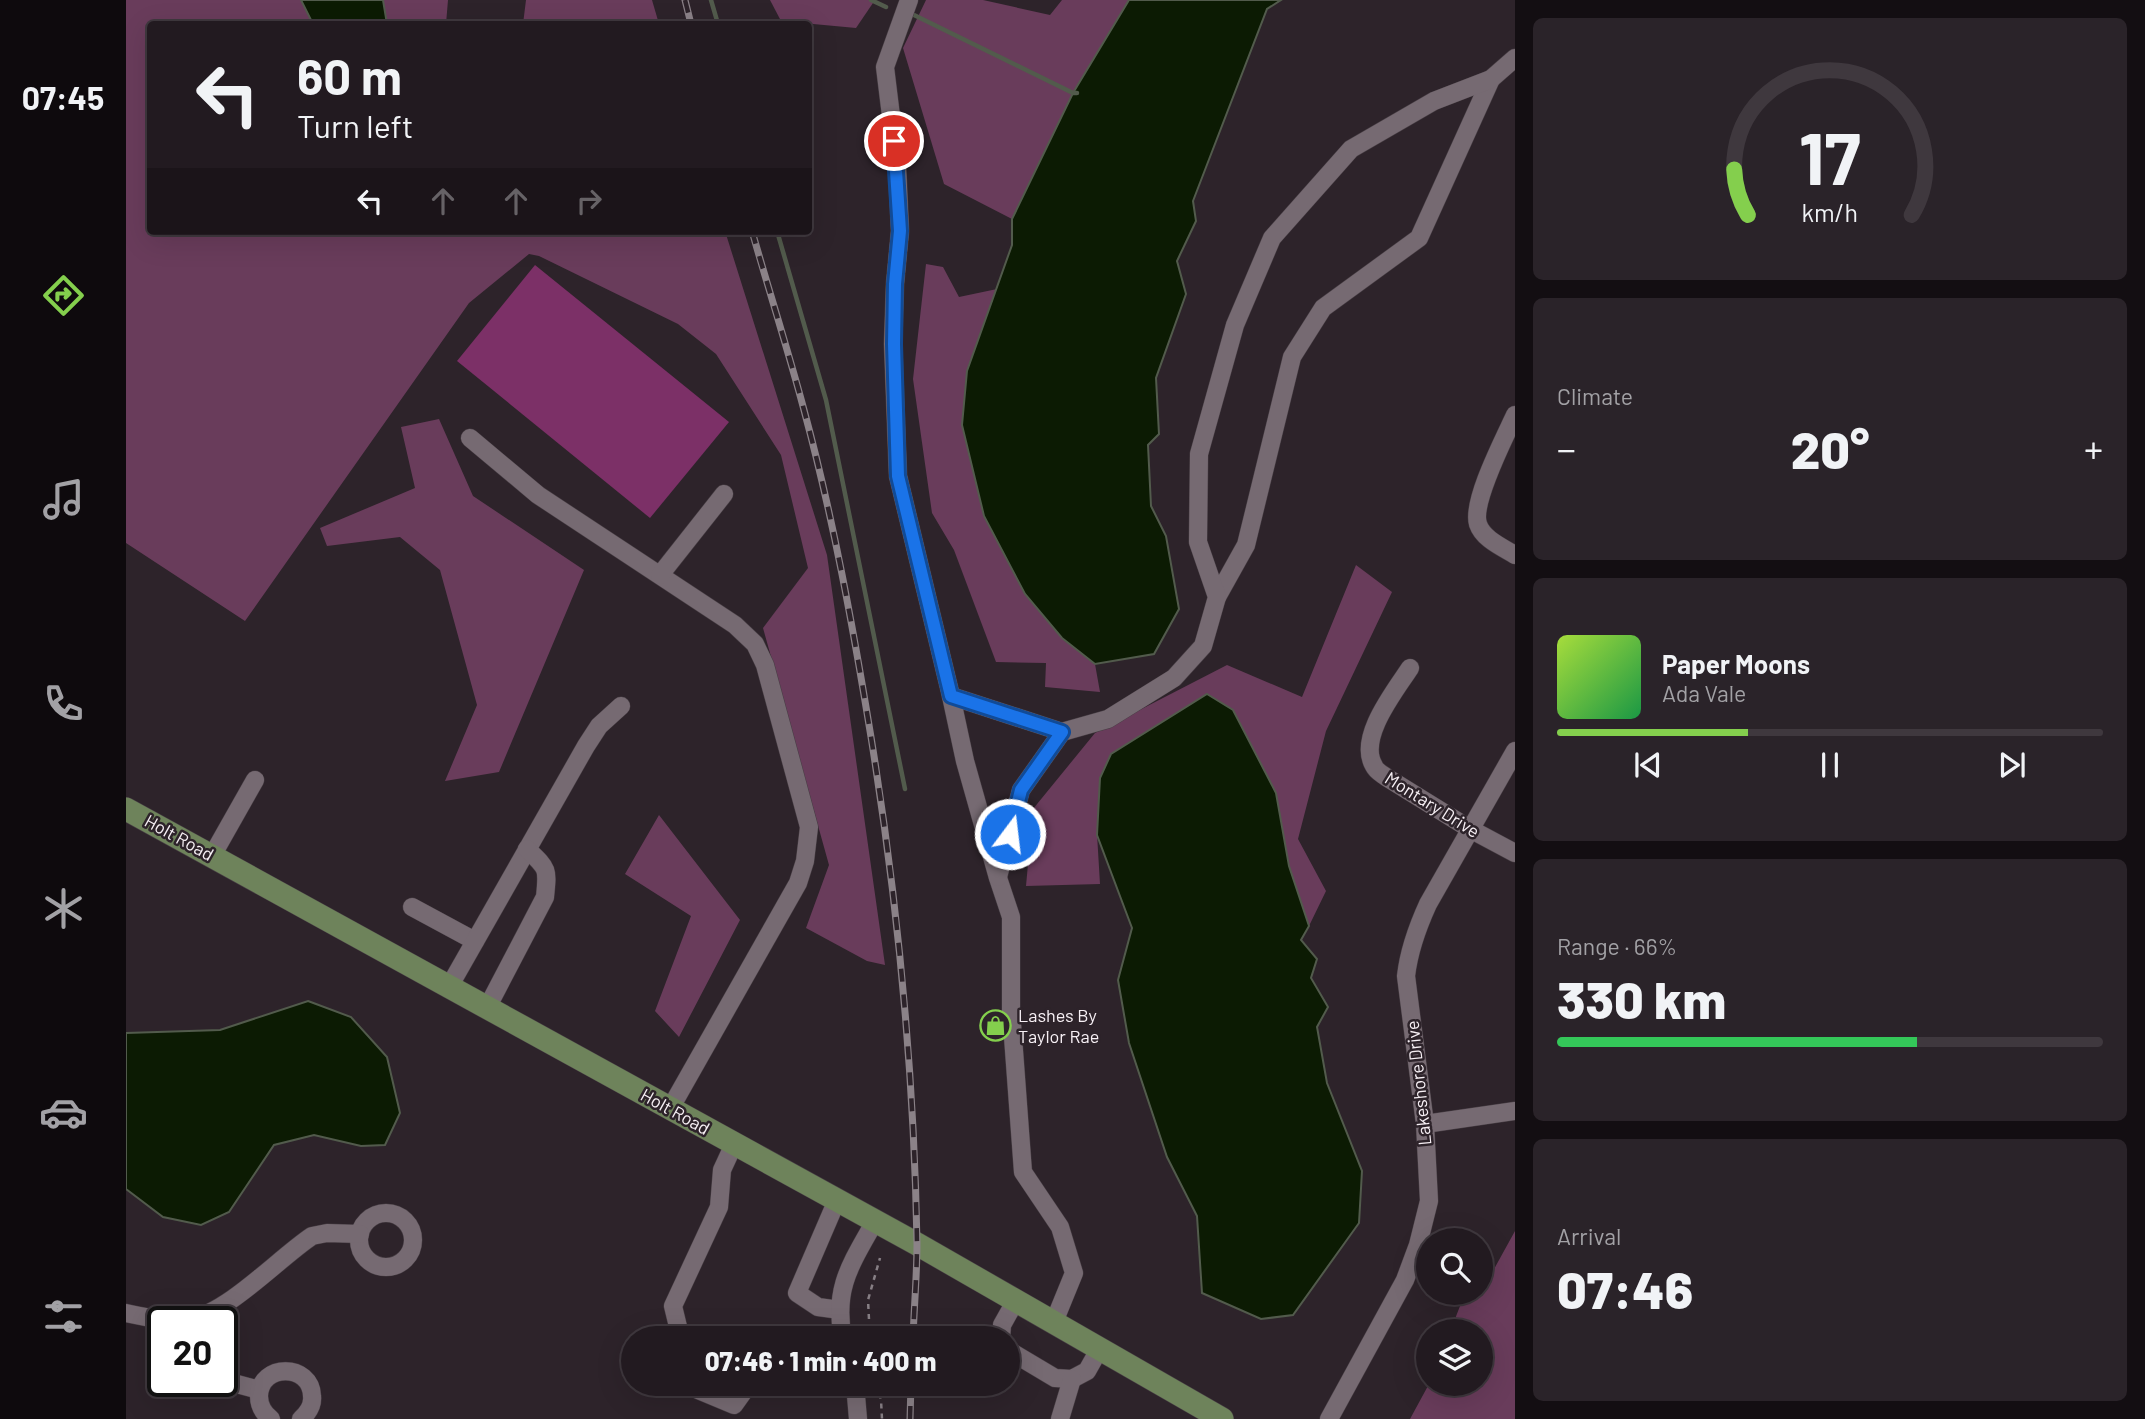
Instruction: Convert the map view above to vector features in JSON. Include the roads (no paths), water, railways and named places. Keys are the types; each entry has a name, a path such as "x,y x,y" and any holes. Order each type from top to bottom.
{"main road":[{"name":"Holt Road","path":"126,809 837,1200 1222,1419"}],"street":[{"path":"909,0 885,67 897,165 900,231 895,284 894,344 898,476 965,761 1011,917 1011,1010 1023,1172 1060,1227 1074,1273 1054,1322"},
{"path":"1217,597 1198,542 1199,454 1235,325 1272,238 1352,149 1434,101 1491,79 1515,58"},
{"path":"951,696 1062,732 1108,719 1174,678 1203,646 1217,597 1246,545 1292,357 1323,308 1419,238 1491,79"},
{"path":"1515,415 1482,490 1477,509 1478,524 1489,540 1515,555"},
{"path":"470,438 538,495 735,625 755,644 765,665 808,827 805,861 798,883 670,1109"},
{"path":"660,575 724,494"},
{"name":"Montary Drive","path":"1410,668 1376,723 1370,744 1374,768 1385,778 1515,853"},
{"path":"449,987 586,746 599,726 621,706"},
{"path":"998,878 1021,790 1062,732"},
{"name":"Lakeshore Drive","path":"1329,1419 1394,1303 1418,1245 1429,1201 1425,1124 1406,976 1409,953 1428,904 1515,751"},
{"path":"212,856 255,780"},
{"path":"486,1008 545,897 545,866 527,849"},
{"path":"412,907 475,941"},
{"path":"1425,1124 1515,1111"},
{"path":"678,1326 673,1306 719,1207 722,1170 734,1144"},
{"path":"837,1200 797,1293 818,1307 840,1310"},
{"path":"840,1326 841,1293 846,1273 874,1221"},
{"path":"223,1306 312,1236 327,1233 360,1234"},
{"path":"1002,1326 1016,1300"},
{"path":"126,1313 147,1317"},
{"path":"1020,1357 1055,1378 1072,1379 1087,1371 1100,1348"},
{"path":"271,1419 261,1408 259,1390 263,1382 277,1371 286,1370 302,1376 312,1390 310,1408 301,1419"},
{"path":"1060,1419 1072,1379"},
{"path":"238,1384 259,1390"},
{"path":"712,1396 734,1405 740,1396"},
{"path":"856,1396 858,1419"}],"waterway":[{"path":"711,0 717,21"},
{"path":"871,0 886,7"},
{"path":"914,15 1077,93"},
{"path":"778,235 826,400 905,789"}],"railway":[{"path":"685,0 690,21"},
{"path":"753,235 798,388 824,491 850,613 881,800 897,926 912,1116 917,1243 914,1326"},
{"path":"910,1419 911,1396"}],"place":[{"name":"Lashes By Taylor Rae","path":"995,1026"}]}
